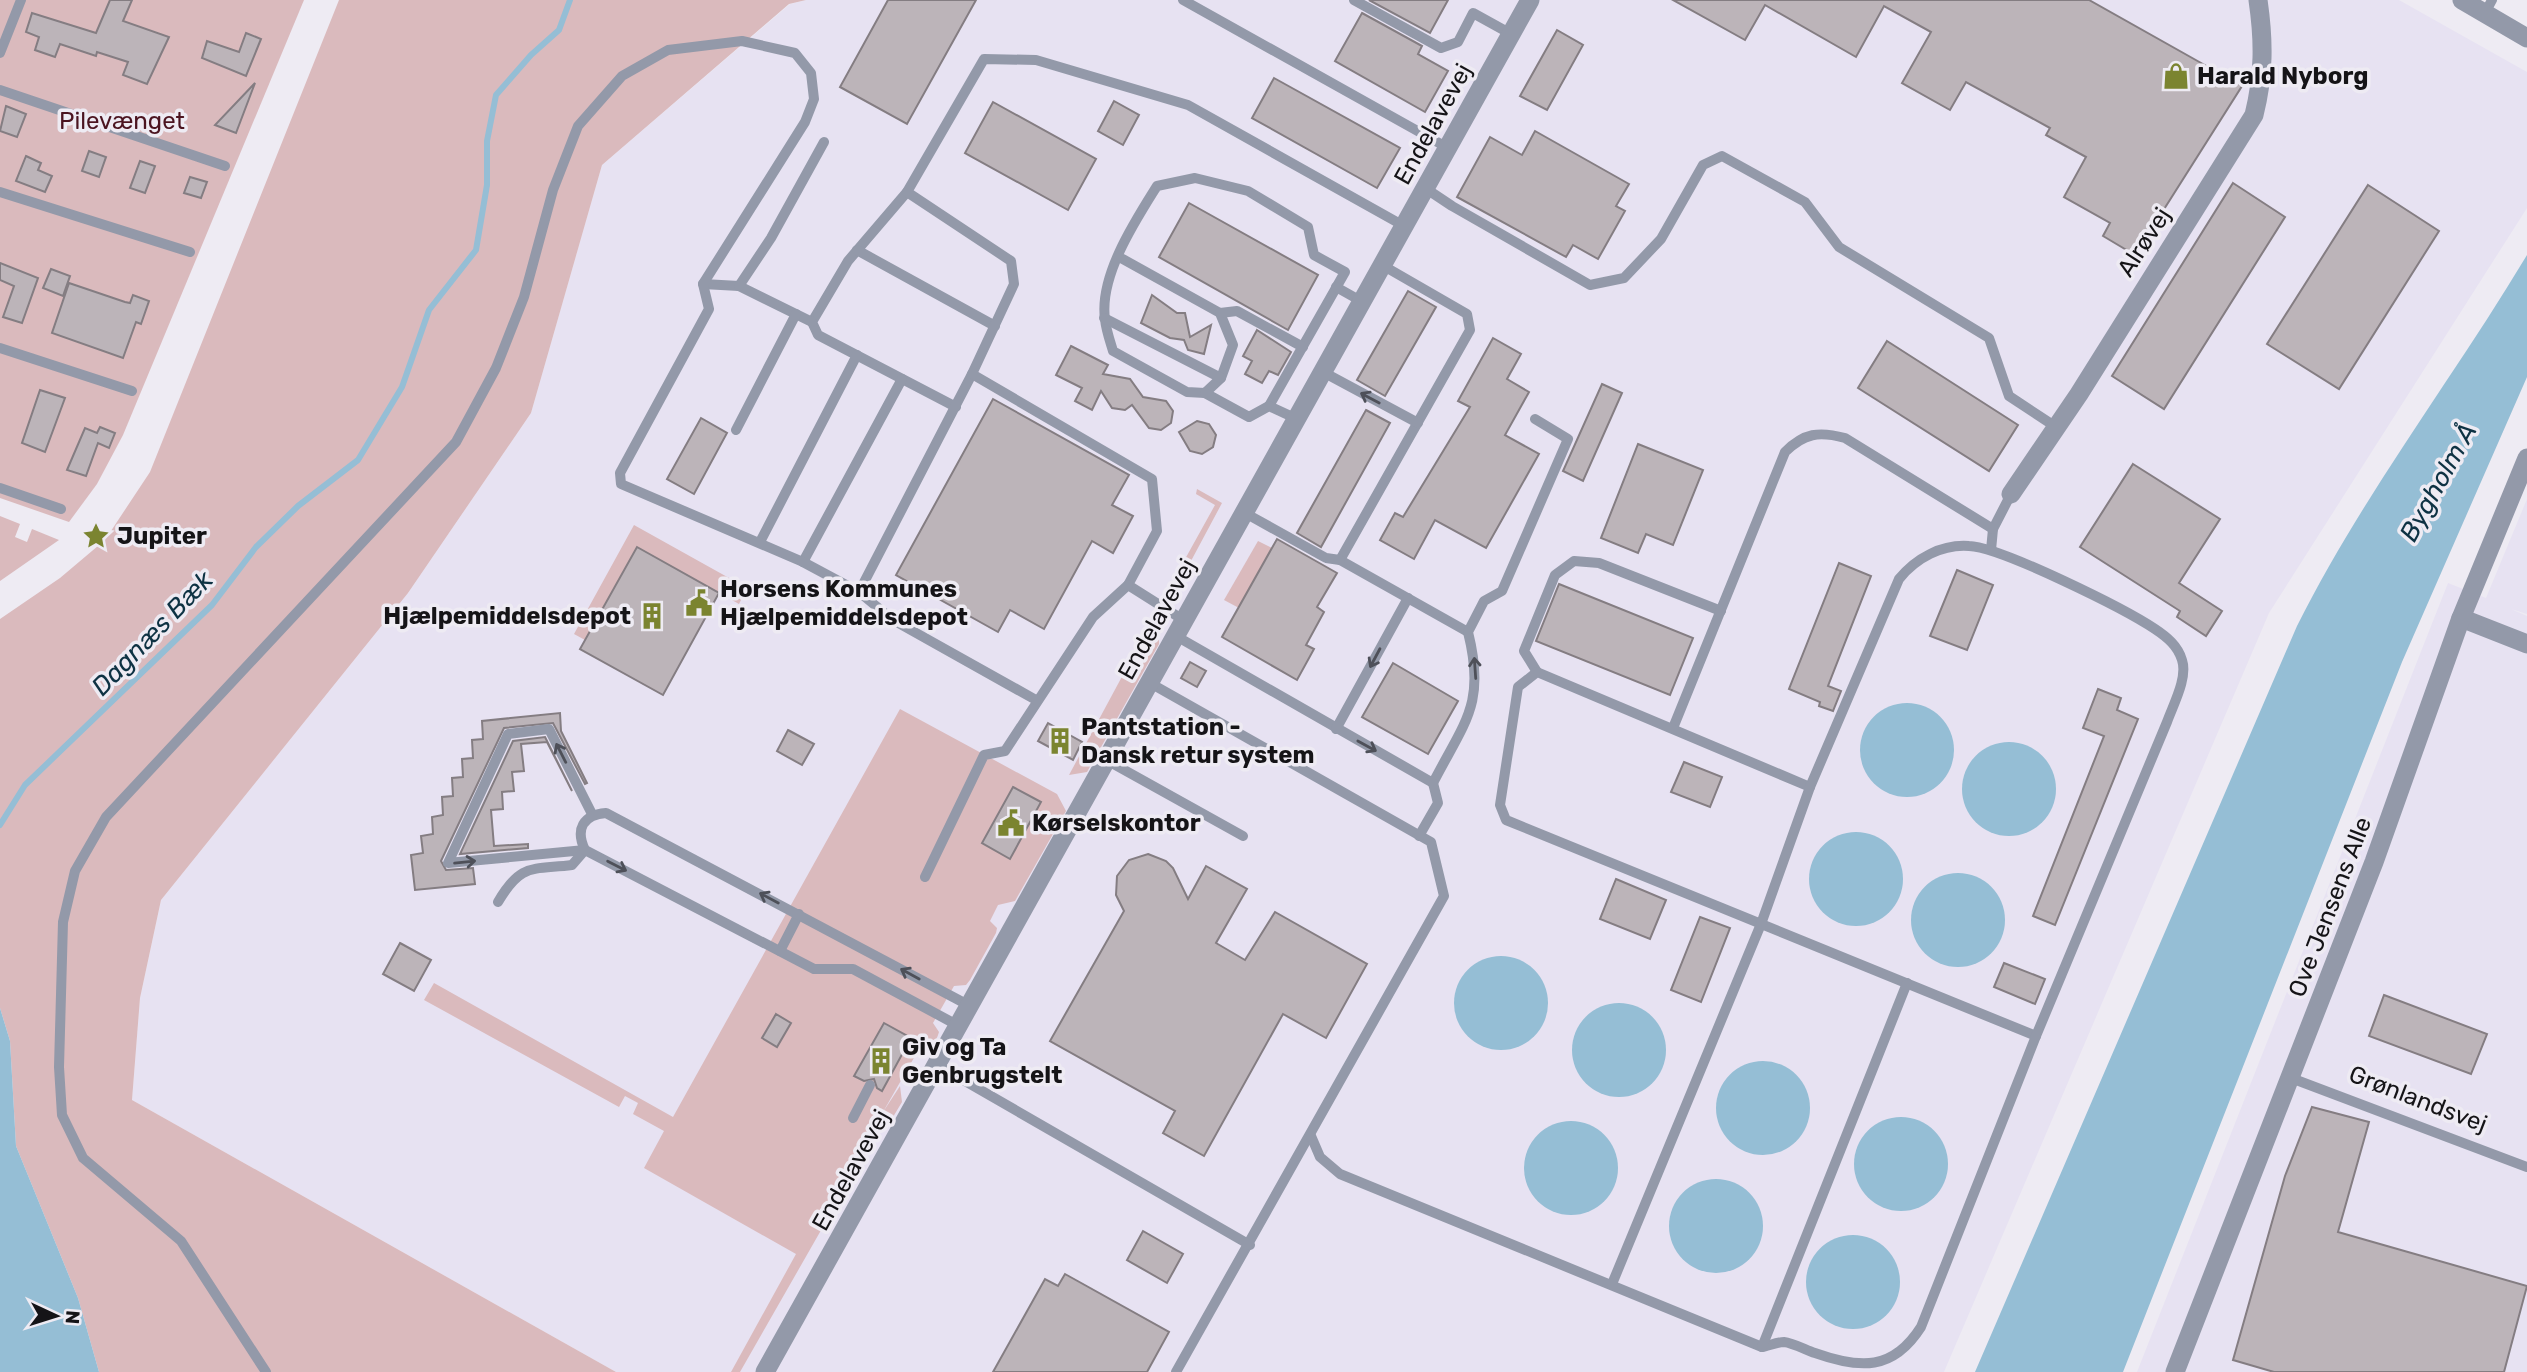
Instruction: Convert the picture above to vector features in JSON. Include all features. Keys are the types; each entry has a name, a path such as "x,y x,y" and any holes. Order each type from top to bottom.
{"street":[{"name":"Endelavevej","path":"765,1372 1530,0"},
{"name":"Alrøvej","path":"2011,494 2254,115 2262,83 2264,52 2259,0"},
{"path":"2462,0 2489,7 2527,38"},
{"name":"Ove Jensens Alle","path":"2175,1372 2374,862 2460,618 2527,458"},
{"path":"2460,618 2527,645"}],"lane":[{"path":"0,54 22,0"},
{"path":"1183,0 1448,148"},
{"path":"1354,0 1441,48 1458,42 1473,13 1511,34"},
{"path":"266,1372 181,1241 83,1158 62,1115 59,1067 63,922 75,871 106,817 456,442 501,356 524,297 553,190 578,126 622,76 668,50 743,41 795,53 811,73 814,99 805,122 703,284 709,309 620,473 621,484 803,562 859,592 893,620 1036,700"},
{"path":"812,323 858,250 907,192 984,59 1035,60 1188,105 1404,226"},
{"path":"0,90 225,166"},
{"path":"739,286 771,238 824,142"},
{"path":"1425,188 1590,285 1624,278 1661,239 1703,165 1722,156 1805,202 1839,247 1989,338 2008,396 2056,427"},
{"path":"1195,178 1248,191 1308,227 1314,256 1345,272 1336,287 1269,406 1248,417 1205,393 1187,392 1113,351 1104,318 1107,289 1130,229 1157,186 1195,178"},
{"path":"0,192 190,253"},
{"path":"859,592 956,407 1014,284 1011,261 907,192"},
{"path":"858,250 995,326"},
{"path":"1119,257 1220,313 1237,311 1303,347"},
{"path":"1340,560 1470,330 1467,314 1382,265"},
{"path":"703,284 739,286 812,323 818,335 956,407"},
{"path":"1336,287 1361,302"},
{"path":"1205,393 1221,378 1233,345 1220,313"},
{"path":"736,430 796,314"},
{"path":"1104,318 1221,378"},
{"path":"0,348 132,391"},
{"path":"760,542 857,355"},
{"path":"1323,372 1418,423"},
{"path":"925,877 984,755 1005,751 1093,617 1128,585 1157,531 1152,479 972,374"},
{"path":"803,562 902,379"},
{"path":"1269,406 1297,419"},
{"path":"1419,836 1438,803 1433,783 1474,704 1477,666 1468,632 1484,601 1502,591 1568,439 1535,419"},
{"path":"1673,728 1785,452 1807,434 1828,433 1845,438 1993,529"},
{"path":"0,488 61,509"},
{"path":"1991,550 1993,529 2011,494"},
{"path":"1245,513 1326,558 1340,560 1468,632"},
{"path":"1311,1136 1320,1157 1340,1174 1612,1283 1762,1347 1784,1342 1846,1364 1871,1364 1894,1356 1910,1344 1921,1327 2036,1036 2167,722 2180,685 2184,663 2176,646 2155,629 2095,597 1991,550 1970,546 1950,547 1926,556 1899,579 1811,787 1761,924 1612,1283"},
{"path":"1721,611 1598,563 1574,561 1555,575 1524,651 1537,672 1811,787"},
{"path":"1128,585 1180,628 1286,701 1433,783"},
{"path":"1336,729 1408,598"},
{"path":"1537,672 1518,687 1500,805 1506,820 2036,1036"},
{"path":"1150,683 1431,842 1444,896 1250,1245 1175,1372"},
{"path":"592,814 549,729 508,734 448,863 585,850 814,969 853,969 959,1026"},
{"path":"1108,761 1243,836"},
{"path":"585,850 579,837 582,823 592,814 606,813 970,1006"},
{"path":"498,902 512,879 522,871 572,865 585,850"},
{"path":"780,951 799,914"},
{"path":"1762,1347 1907,983"},
{"path":"937,1065 1250,1245"},
{"name":"Grønlandsvej","path":"2291,1078 2527,1167"},
{"path":"853,1118 870,1085"}],"shaded area":[{"path":"806,0 2399,0 2527,72 2527,208 2269,613 1944,1372 616,1372 132,1100 140,998 161,900 408,593 531,413 602,165 790,4"},
{"path":"2527,499 2527,614 2511,609 2527,616 2527,1372 2137,1372 2448,583 2486,598"}],"green space":[{"name":"Pilevænget","path":"0,0 304,0 123,435 97,484 69,522 0,498"},
{"path":"339,0 806,0 789,4 602,165 531,413 408,593 161,900 140,998 132,1100 616,1372 99,1372 78,1298 16,1146 10,1041 0,1008 0,619 60,578 105,540 150,472"},
{"path":"1197,489 1222,503 1176,589 1167,593 1166,589 1215,505 1196,494"},
{"path":"0,516 20,524 15,537 27,542 32,529 59,540 0,581"},
{"path":"634,525 747,588 739,604 637,547 585,640 574,634"},
{"path":"1258,541 1272,548 1239,608 1224,600"},
{"path":"1153,619 1159,626 1159,644 1087,772 1069,775"},
{"path":"900,709 1057,794 1066,811 1015,901 998,905 990,921 997,928 996,933 970,980 966,985 954,986 933,1023 939,1032 936,1039 929,1047 918,1052 919,1049 883,1112 900,1086 902,1102 893,1117 879,1121 849,1173 855,1177 853,1181 844,1182 830,1207 833,1214 740,1372 731,1372 796,1254 644,1168 664,1131 633,1114 638,1103 625,1096 619,1107 424,1000 434,983 673,1117"}],"water":[{"name":"Bygholm Å","path":"2527,255 2527,377 2402,662 2123,1372 1975,1372 2297,626 2322,578 2379,484"},
{"path":"1907,703 1925,706 1940,717 1951,732 1954,750 1951,768 1940,783 1925,794 1907,797 1889,794 1874,783 1863,768 1860,750 1863,732 1874,717 1889,706"},
{"path":"2009,742 2027,745 2042,756 2053,771 2056,789 2053,807 2042,822 2027,833 2009,836 1991,833 1976,822 1965,807 1962,789 1965,771 1976,756 1991,745"},
{"path":"1856,832 1874,835 1889,846 1900,861 1903,879 1900,897 1889,912 1874,923 1856,926 1838,923 1823,912 1812,897 1809,879 1812,861 1823,846 1838,835"},
{"path":"1958,873 1976,876 1991,887 2002,902 2005,920 2002,938 1991,953 1976,964 1958,967 1940,964 1925,953 1914,938 1911,920 1914,902 1925,887 1940,876"},
{"path":"1501,956 1519,959 1534,970 1545,985 1548,1003 1545,1021 1534,1036 1519,1047 1501,1050 1483,1047 1468,1036 1457,1021 1454,1003 1457,985 1468,970 1483,959"},
{"path":"1619,1003 1637,1006 1652,1017 1663,1032 1666,1050 1663,1068 1652,1083 1637,1094 1619,1097 1601,1094 1586,1083 1575,1068 1572,1050 1575,1032 1586,1017 1601,1006"},
{"path":"0,1008 10,1041 16,1146 78,1298 99,1372 0,1372"},
{"path":"1763,1061 1781,1064 1796,1075 1807,1090 1810,1108 1807,1126 1796,1141 1781,1152 1763,1155 1745,1152 1730,1141 1719,1126 1716,1108 1719,1090 1730,1075 1745,1064"},
{"path":"1901,1117 1919,1120 1934,1131 1945,1146 1948,1164 1945,1182 1934,1197 1919,1208 1901,1211 1883,1208 1868,1197 1857,1182 1854,1164 1857,1146 1868,1131 1883,1120"},
{"path":"1571,1121 1589,1124 1604,1135 1615,1150 1618,1168 1615,1186 1604,1201 1589,1212 1571,1215 1553,1212 1538,1201 1527,1186 1524,1168 1527,1150 1538,1135 1553,1124"},
{"path":"1716,1179 1734,1182 1749,1193 1760,1208 1763,1226 1760,1244 1749,1259 1734,1270 1716,1273 1698,1270 1683,1259 1672,1244 1669,1226 1672,1208 1683,1193 1698,1182"},
{"path":"1853,1235 1871,1238 1886,1249 1897,1264 1900,1282 1897,1300 1886,1315 1871,1326 1853,1329 1835,1326 1820,1315 1809,1300 1806,1282 1809,1264 1820,1249 1835,1238"}],"building":[{"path":"110,0 132,0 123,21 169,37 147,84 123,75 128,62 97,52 96,56 60,44 55,57 35,50 39,37 26,32 32,13 96,33"},
{"path":"888,0 976,0 907,124 840,87"},
{"path":"1369,0 1448,0 1430,33"},
{"path":"1673,0 2089,0 2242,86 2135,255 2103,236 2110,223 2064,197 2086,157 2046,135 2050,128 1966,82 1950,110 1902,83 1931,32 1884,6 1856,57 1765,5 1745,40"},
{"path":"1362,13 1422,46 1418,54 1448,71 1425,112 1335,61"},
{"path":"1557,30 1583,45 1547,110 1520,96"},
{"path":"246,33 261,39 246,76 202,58 207,41 239,52"},
{"path":"1274,78 1400,148 1377,188 1252,118"},
{"path":"255,83 236,133 215,125"},
{"path":"1114,101 1139,115 1123,145 1098,131"},
{"path":"993,102 1096,159 1068,210 965,153"},
{"path":"6,106 26,114 17,137 0,131"},
{"path":"1535,131 1629,184 1616,206 1625,211 1598,259 1573,245 1566,257 1457,197 1490,137 1522,155"},
{"path":"89,151 106,157 99,177 82,171"},
{"path":"26,156 41,163 38,170 52,176 45,192 16,181"},
{"path":"140,161 155,166 145,193 130,188"},
{"path":"190,177 207,182 201,198 184,193"},
{"path":"2233,183 2285,217 2164,409 2112,376"},
{"path":"2368,185 2439,231 2339,389 2267,344"},
{"path":"1189,203 1318,275 1288,330 1159,257"},
{"path":"0,263 38,278 22,323 3,317 14,286 0,280"},
{"path":"51,269 70,276 63,296 43,288"},
{"path":"69,283 125,302 130,303 133,295 149,301 141,324 136,322 123,358 52,333"},
{"path":"1408,291 1436,307 1385,396 1357,380"},
{"path":"1152,295 1177,313 1185,313 1190,337 1211,325 1204,354 1188,350 1184,340 1170,338 1141,323"},
{"path":"1257,330 1291,352 1278,375 1269,371 1262,383 1245,374 1252,361 1243,356"},
{"path":"1493,338 1521,354 1507,379 1529,392 1505,435 1539,454 1486,548 1435,520 1414,559 1380,540 1395,513 1403,517 1470,407 1458,401"},
{"path":"1887,341 2018,425 1989,471 1858,388"},
{"path":"1071,346 1108,365 1103,374 1130,379 1143,397 1166,401 1173,411 1171,423 1161,430 1149,428 1132,405 1125,410 1112,408 1101,391 1092,410 1075,401 1082,388 1056,375"},
{"path":"1602,384 1622,393 1583,481 1563,471"},
{"path":"40,390 65,398 45,452 22,443"},
{"path":"993,399 1129,475 1112,505 1133,516 1113,553 1092,541 1044,629 1010,610 998,632 896,575"},
{"path":"1366,410 1390,423 1321,547 1297,533"},
{"path":"701,418 727,433 694,494 667,479"},
{"path":"1197,421 1209,424 1216,435 1213,447 1202,454 1190,451 1179,432"},
{"path":"100,427 115,433 109,448 98,443 86,476 67,470 85,428 97,433"},
{"path":"1638,444 1703,470 1673,545 1646,534 1638,553 1601,538"},
{"path":"2133,464 2220,519 2179,583 2222,611 2206,636 2177,617 2180,611 2080,547"},
{"path":"1277,539 1337,573 1317,607 1324,612 1306,645 1314,649 1297,680 1222,637"},
{"name":"Hjælpemiddelsdepot","path":"637,547 719,593 663,695 580,649"},
{"path":"1839,563 1871,576 1828,686 1841,691 1833,711 1819,706 1820,702 1789,689"},
{"path":"1957,570 1993,585 1967,650 1930,636"},
{"path":"1559,584 1693,638 1670,695 1536,641"},
{"path":"1190,662 1206,671 1197,687 1181,678"},
{"path":"1393,663 1458,701 1428,754 1362,717"},
{"path":"2098,689 2121,698 2117,710 2138,719 2055,925 2033,916 2104,736 2083,728"},
{"path":"560,713 561,731 587,783 585,784 553,723 504,728 441,861 446,870 473,868 475,884 415,890 411,855 423,853 421,836 433,834 432,817 443,815 442,797 453,796 452,778 463,777 462,759 473,758 472,740 483,739 482,721"},
{"name":"Pantstation - Dansk retur system","path":"1048,723 1082,742 1073,760 1038,741"},
{"path":"788,730 814,744 802,765 777,751"},
{"path":"545,737 572,791 547,742 521,744 524,771 512,772 514,791 502,792 503,809 491,810 494,846 528,844 528,848 460,854 513,741"},
{"path":"1684,762 1722,777 1710,807 1671,792"},
{"name":"Kørselskontor","path":"1013,787 1041,802 1010,859 982,843"},
{"path":"1148,854 1166,861 1173,868 1188,899 1206,866 1247,889 1216,943 1245,960 1275,912 1367,964 1326,1038 1283,1014 1204,1156 1163,1133 1175,1111 1050,1041 1124,911 1116,895 1117,876 1129,860"},
{"path":"1616,879 1666,900 1650,939 1600,919"},
{"path":"1700,917 1730,928 1701,1002 1671,990"},
{"path":"400,943 431,960 414,991 383,974"},
{"path":"2004,963 2045,979 2035,1004 1994,987"},
{"path":"2384,995 2487,1034 2471,1074 2369,1036"},
{"path":"776,1014 791,1023 777,1047 762,1038"},
{"name":"Giv og Ta Genbrugstelt","path":"884,1023 911,1038 882,1091 877,1088 874,1079 864,1081 854,1076"},
{"path":"2312,1107 2369,1122 2338,1232 2527,1286 2504,1372 2274,1372 2233,1360 2285,1176"},
{"path":"1143,1231 1183,1254 1167,1283 1127,1260"},
{"path":"1065,1274 1169,1332 1147,1372 993,1372 1045,1279 1058,1286"}],"waterway":[{"name":"Dagnæs Bæk","path":"0,825 25,785 212,605 256,547 298,506 358,460 402,387 429,310 476,250 487,185 487,141 496,95 531,55 559,30 570,0"}],"place":[{"name":"Harald Nyborg","path":"2176,76"},
{"name":"Jupiter","path":"96,536"},
{"name":"Horsens Kommunes Hjælpemiddelsdepot","path":"699,603"},
{"name":"Hjælpemiddelsdepot","path":"652,616"},
{"name":"Pantstation - Dansk retur system","path":"1060,741"},
{"name":"Kørselskontor","path":"1011,823"},
{"name":"Giv og Ta Genbrugstelt","path":"881,1061"}]}
